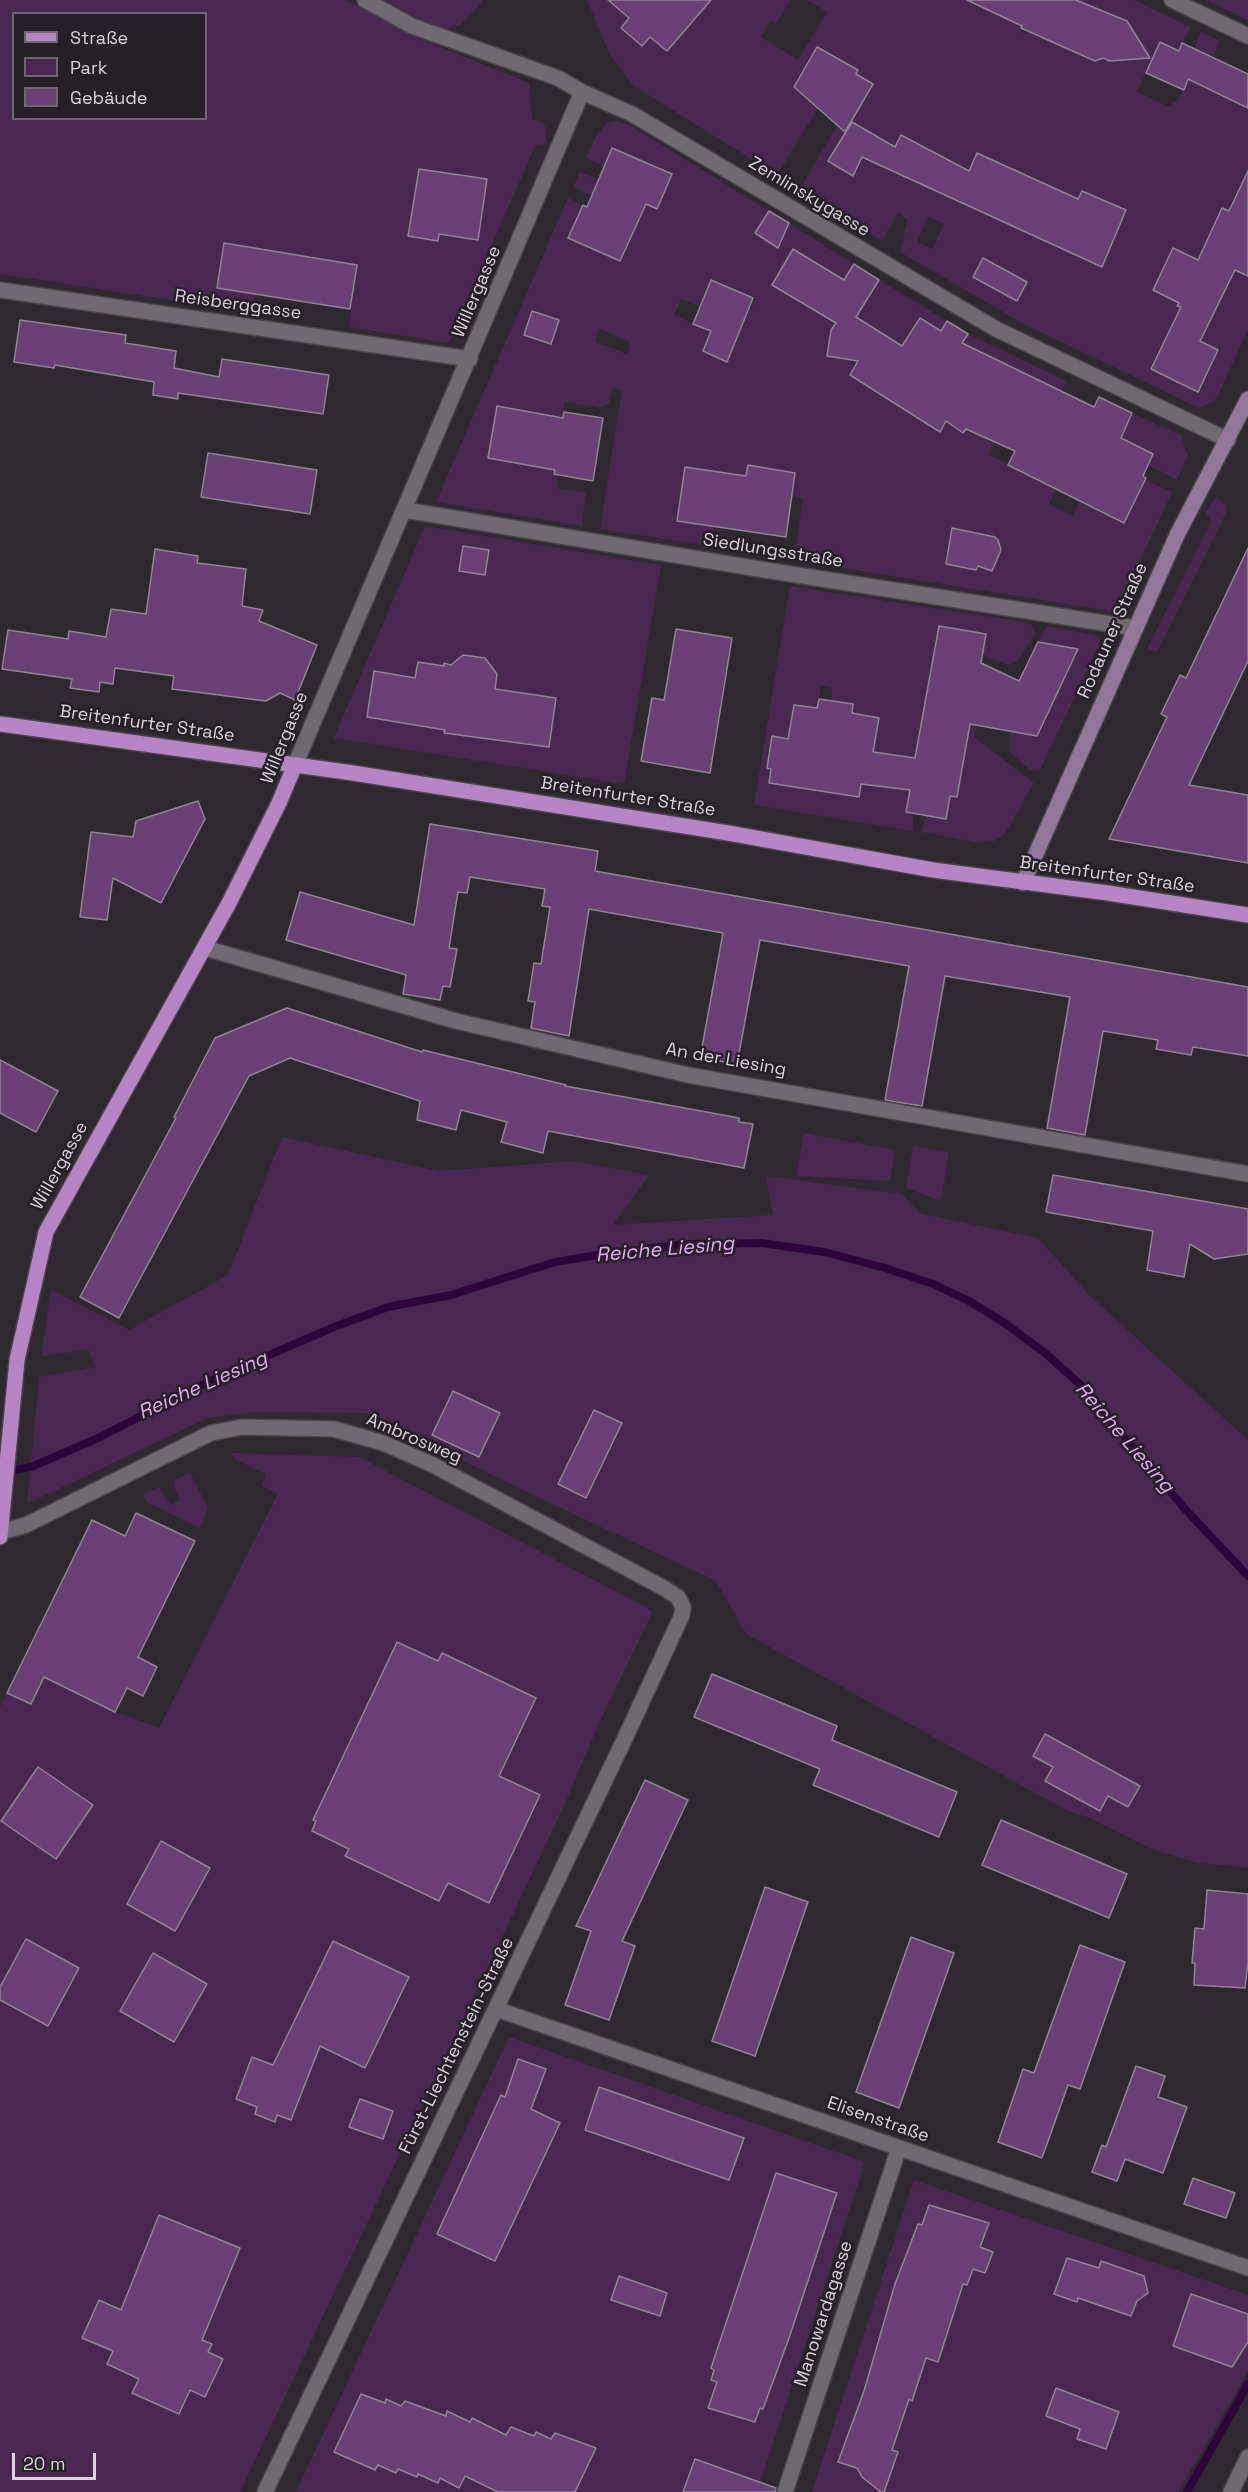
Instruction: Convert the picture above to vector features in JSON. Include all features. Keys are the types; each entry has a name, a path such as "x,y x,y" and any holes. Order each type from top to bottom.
{"main road":[{"name":"Rodauner Straße","path":"1023,883 1177,535 1248,399"},
{"name":"Breitenfurter Straße","path":"0,724 295,765 728,832 915,867 1108,893 1248,915"},
{"name":"Willergasse","path":"1,1532 17,1360 46,1232 205,948 268,826 295,765"},
{"path":"0,1537 1,1532"}],"street":[{"name":"Zemlinskygasse","path":"365,0 412,26 558,78 582,92 632,114 996,329 1228,440"},
{"path":"1172,0 1248,36"},
{"name":"Willergasse","path":"295,765 582,92"},
{"name":"Reisberggasse","path":"0,290 470,359"},
{"name":"Siedlungsstraße","path":"405,510 765,570 1136,628"},
{"name":"An der Liesing","path":"205,948 456,1022 688,1075 1248,1174"},
{"name":"Ambrosweg","path":"1,1532 26,1525 211,1433 242,1427 334,1429 382,1443 430,1464 662,1587 678,1597 683,1607 682,1616"},
{"name":"Fürst-Liechtenstein-Straße","path":"265,2492 682,1616"},
{"name":"Elisenstraße","path":"496,2009 1248,2268"},
{"name":"Manowardagasse","path":"785,2492 899,2148"},
{"path":"1231,2492 1248,2457"}],"green space":[{"path":"0,0 345,0 375,14 410,35 529,83 532,119 542,122 546,128 546,145 535,146 449,343 349,327 356,265 224,243 217,288 255,294 253,307 248,312 0,274"},
{"path":"385,0 483,1 460,25 445,29 415,17"},
{"path":"587,0 790,0 777,23 771,20 761,37 798,60 827,12 807,0 967,0 1024,23 1020,31 1026,34 1031,25 1046,32 1049,40 1095,61 1103,58 1110,61 1115,60 1130,24 1076,0 1134,0 1190,27 1179,51 1160,42 1137,92 1170,107 1173,102 1177,103 1198,59 1191,56 1201,32 1220,41 1203,78 1248,108 1248,330 1215,401 1199,408 1024,324 900,252 908,219 898,213 882,241 800,189 852,100 822,101 777,175 634,86 610,55","holes":["928,217 944,223 933,249 917,242"]},
{"path":"1206,0 1248,0 1248,20 1240,16"},
{"path":"617,121 633,127 769,211 778,247 789,223 854,264 846,276 852,296 832,329 844,336 879,280 947,321 941,331 919,318 909,334 901,356 840,355 856,365 850,375 886,399 889,395 911,414 939,431 946,421 963,432 951,362 968,334 1066,381 1041,431 1011,409 989,455 1056,488 1049,505 1073,516 1079,502 1124,523 1145,480 1172,492 1116,612 794,560 803,498 792,496 795,472 748,466 741,510 685,467 677,521 714,527 711,546 600,529 622,390 613,388 609,403 600,408 565,402 554,474 558,475 557,488 586,493 582,526 436,502 568,198 583,205 569,238 620,261 635,228 637,216 573,187 580,172 598,179 597,183 657,208 612,148 604,166 586,158 596,136 607,123","holes":["710,280 756,298 751,309 703,300","681,299 710,311 703,328 674,315","718,315 742,325 727,361 703,351","598,328 630,342 628,354 595,342","952,529 997,538 1001,550 992,570 978,566 976,570 946,563"]},
{"path":"1132,413 1181,435 1188,456 1177,480 1148,465 1153,453 1121,438"},
{"path":"1216,497 1227,506 1227,511 1157,652 1147,649 1211,522 1206,512"},
{"path":"425,526 661,565 624,784 334,738"},
{"path":"790,586 1031,623 1035,633 1018,661 1008,665 982,655 985,634 939,626 906,812 913,813 913,831 754,805","holes":["821,686 832,688 831,700 853,704 852,713 879,718 875,739 841,734 839,747 861,784 859,797 823,792 823,786 791,787 769,783 771,769 767,768 772,737 812,742 790,726 794,705 817,708"]},
{"path":"1047,626 1098,636 1100,642 1040,770 1033,771 1010,752 1010,732 1037,736 1078,650 1038,642"},
{"path":"976,693 982,694 974,737 1034,783 1004,835 994,841 980,843 922,832 926,816 946,819 950,796 957,797"},
{"path":"804,1133 895,1150 890,1181 796,1176"},
{"path":"282,1137 439,1171 574,1161 649,1175 613,1225 773,1215 766,1176 901,1194 922,1214 1038,1238 1089,1295 1248,1440 1248,1868 1199,1863 1154,1850 1090,1818 1068,1811 746,1634 716,1581 529,1493 367,1413 255,1412 207,1418 27,1504 39,1377 96,1367 88,1349 41,1357 51,1290 129,1330 228,1275"},
{"path":"913,1146 949,1152 941,1201 906,1188"},
{"path":"230,1453 359,1457 653,1611 600,1721 563,1808 240,2492 0,2492 0,1707 7,1693 31,1704 44,1677 115,1712 159,1728 278,1494 262,1486 266,1474 236,1460"},
{"path":"190,1473 208,1508 200,1528 147,1502 143,1494 159,1487 170,1505 180,1500 174,1487 175,1480"},
{"path":"509,2037 865,2162 757,2492 296,2492"},
{"path":"914,2180 1248,2295 1248,2372 1178,2492 812,2492"}],"building":[{"path":"608,0 711,0 667,51 650,37 642,46 621,28 629,18"},
{"path":"967,0 1076,0 1127,21 1150,58 1110,61 1103,58 1095,61 1021,28 1022,26"},
{"path":"1160,42 1179,51 1182,43 1248,74 1248,108 1188,79 1184,90 1146,73"},
{"path":"817,47 858,70 856,74 873,84 845,132 794,87"},
{"path":"852,122 895,147 901,135 969,171 977,153 1078,199 1082,191 1126,210 1102,267 862,157 853,176 828,161"},
{"path":"612,148 672,174 657,209 646,204 620,261 568,238 583,205 587,207"},
{"path":"419,169 487,179 478,240 439,234 438,241 408,236"},
{"path":"1248,171 1248,276 1235,270 1200,341 1218,350 1198,392 1151,369 1181,307 1177,306 1179,303 1153,290 1173,248 1198,260 1222,208 1229,211"},
{"path":"769,211 789,223 778,248 755,233"},
{"path":"224,243 357,265 350,309 217,288"},
{"path":"793,249 844,280 854,264 879,280 856,317 902,346 920,318 941,331 947,321 968,334 962,343 1094,407 1099,397 1132,413 1121,438 1153,454 1143,476 1146,478 1124,523 1008,465 1015,451 966,429 963,433 946,421 940,432 850,375 858,361 827,356 831,330 836,323 772,285"},
{"path":"983,258 1027,282 1017,301 973,277"},
{"path":"711,280 753,298 727,362 703,351 711,331 693,324"},
{"path":"532,311 559,320 551,344 524,335"},
{"path":"20,320 126,335 125,343 176,351 174,368 219,377 222,359 329,375 323,414 178,393 178,399 153,395 154,382 55,365 54,368 14,362"},
{"path":"497,406 563,418 564,412 603,418 593,481 554,474 555,470 488,458"},
{"path":"208,453 317,470 310,514 201,497"},
{"path":"748,465 795,473 786,537 677,521 685,467 746,476"},
{"path":"952,528 995,537 998,540 1001,550 992,571 978,566 976,570 946,564"},
{"path":"463,546 489,550 485,575 459,571"},
{"path":"1248,548 1248,661 1189,785 1248,795 1248,863 1109,839 1167,717 1161,714 1180,675 1186,678"},
{"path":"155,549 198,556 197,563 246,569 242,606 263,610 259,621 317,645 295,700 280,693 266,701 172,689 174,676 115,668 113,684 100,682 99,692 70,688 72,679 2,669 8,630 68,639 69,631 106,637 111,609 146,614"},
{"path":"939,626 986,634 981,663 1019,681 1038,642 1078,649 1037,736 970,724 957,797 950,796 946,819 906,812 910,790 861,784 859,797 769,783 771,769 767,768 772,736 788,739 794,705 817,708 819,699 853,704 852,713 879,718 873,752 915,758"},
{"path":"676,629 732,638 710,773 641,761 652,698 664,700"},
{"path":"463,655 485,658 497,674 495,689 556,698 549,747 444,733 445,730 367,717 374,671 415,678 418,662 451,665"},
{"path":"198,801 205,819 161,903 113,878 107,920 80,917 91,832 133,837 136,821"},
{"path":"430,824 598,851 595,871 1248,987 1248,1056 1193,1047 1191,1055 1156,1049 1158,1040 1103,1031 1085,1135 1047,1128 1070,997 945,976 922,1106 885,1100 909,966 760,940 737,1064 700,1058 723,933 589,909 569,1036 531,1028 535,1002 528,1001 534,963 541,964 550,907 542,906 545,889 470,877 467,893 458,892 449,948 457,949 450,987 443,986 440,1000 403,994 406,975 286,940 300,892 414,925"},
{"path":"287,1008 422,1052 423,1050 565,1086 739,1118 739,1122 753,1124 744,1168 548,1131 543,1153 501,1142 507,1122 461,1110 456,1130 417,1120 420,1101 290,1058 249,1076 119,1318 80,1297 176,1118 174,1117 215,1038"},
{"path":"0,1060 58,1091 36,1132 0,1113"},
{"path":"1053,1175 1248,1209 1248,1254 1214,1259 1190,1244 1184,1277 1147,1270 1153,1231 1046,1212"},
{"path":"453,1391 500,1413 479,1457 432,1435"},
{"path":"594,1410 622,1423 586,1498 558,1484"},
{"path":"136,1513 195,1541 138,1657 157,1667 143,1696 127,1688 115,1712 44,1677 31,1704 7,1693 92,1520 125,1536"},
{"path":"397,1642 438,1661 442,1653 536,1698 499,1776 540,1795 489,1903 448,1883 439,1901 345,1856 349,1849 312,1831 316,1821 313,1820"},
{"path":"712,1674 837,1726 832,1740 957,1792 939,1837 813,1785 820,1769 694,1717"},
{"path":"1045,1734 1140,1786 1128,1807 1108,1796 1100,1811 1045,1781 1053,1767 1033,1756"},
{"path":"38,1767 93,1805 56,1859 1,1821"},
{"path":"645,1780 688,1800 622,1941 635,1946 609,2020 565,2005 591,1931 576,1926"},
{"path":"1001,1820 1127,1874 1109,1918 982,1865"},
{"path":"161,1841 210,1868 175,1931 127,1904"},
{"path":"765,1887 808,1902 755,2056 712,2041"},
{"path":"1207,1890 1248,1894 1248,1962 1245,1988 1194,1985 1195,1963 1192,1963 1195,1928 1204,1929"},
{"path":"911,1937 954,1953 899,2108 856,2092"},
{"path":"26,1939 79,1968 48,2026 0,2000 0,1987"},
{"path":"333,1941 409,1977 365,2068 320,2046 291,2120 277,2115 275,2122 255,2114 257,2107 236,2099 252,2057 273,2065"},
{"path":"1080,1945 1125,1962 1080,2089 1068,2085 1042,2158 998,2142 1023,2069 1034,2073"},
{"path":"153,1953 207,1984 174,2042 120,2011"},
{"path":"518,2059 546,2069 531,2109 560,2123 495,2261 437,2234 501,2095 505,2097"},
{"path":"1136,2066 1165,2076 1158,2097 1187,2107 1163,2173 1125,2159 1117,2181 1092,2172 1102,2145 1106,2147"},
{"path":"599,2087 744,2138 729,2180 585,2130"},
{"path":"360,2099 393,2111 383,2139 349,2127"},
{"path":"776,2173 837,2193 789,2338 763,2409 760,2408 755,2422 708,2408 717,2382 711,2380 714,2370 711,2368"},
{"path":"1193,2178 1235,2193 1226,2218 1184,2204"},
{"path":"929,2205 989,2223 980,2247 993,2252 985,2273 973,2269 967,2285 963,2284 938,2362 926,2358 892,2450 898,2452 884,2492 881,2492 862,2477 857,2468 838,2462 864,2391 895,2284 918,2224 922,2225"},
{"path":"159,2215 240,2248 202,2340 212,2344 208,2352 223,2359 205,2397 190,2390 179,2414 132,2393 139,2379 107,2364 113,2351 82,2338 99,2300 121,2310"},
{"path":"1067,2258 1099,2268 1101,2261 1144,2276 1148,2293 1137,2301 1131,2316 1078,2298 1077,2302 1054,2294"},
{"path":"619,2276 667,2293 660,2316 611,2300"},
{"path":"1191,2294 1248,2314 1248,2342 1232,2367 1173,2346"},
{"path":"1056,2388 1119,2412 1106,2449 1077,2439 1080,2429 1046,2416"},
{"path":"361,2394 385,2403 386,2399 401,2406 405,2401 446,2416 447,2411 470,2422 472,2418 506,2435 511,2427 534,2436 536,2432 551,2439 555,2433 596,2448 575,2492 498,2492 465,2476 459,2488 440,2478 438,2483 418,2474 417,2477 398,2469 396,2473 378,2465 375,2470 334,2452"},
{"path":"695,2459 776,2488 775,2492 683,2492"}],"waterway":[{"name":"Reiche Liesing","path":"3,1472 31,1467 96,1439 216,1378 334,1327 388,1307 451,1295 555,1262 685,1244 762,1243 824,1252 885,1268 933,1284 969,1301 1003,1322 1045,1353 1083,1387 1185,1509 1248,1576"},
{"path":"1187,2492 1248,2384"}]}
